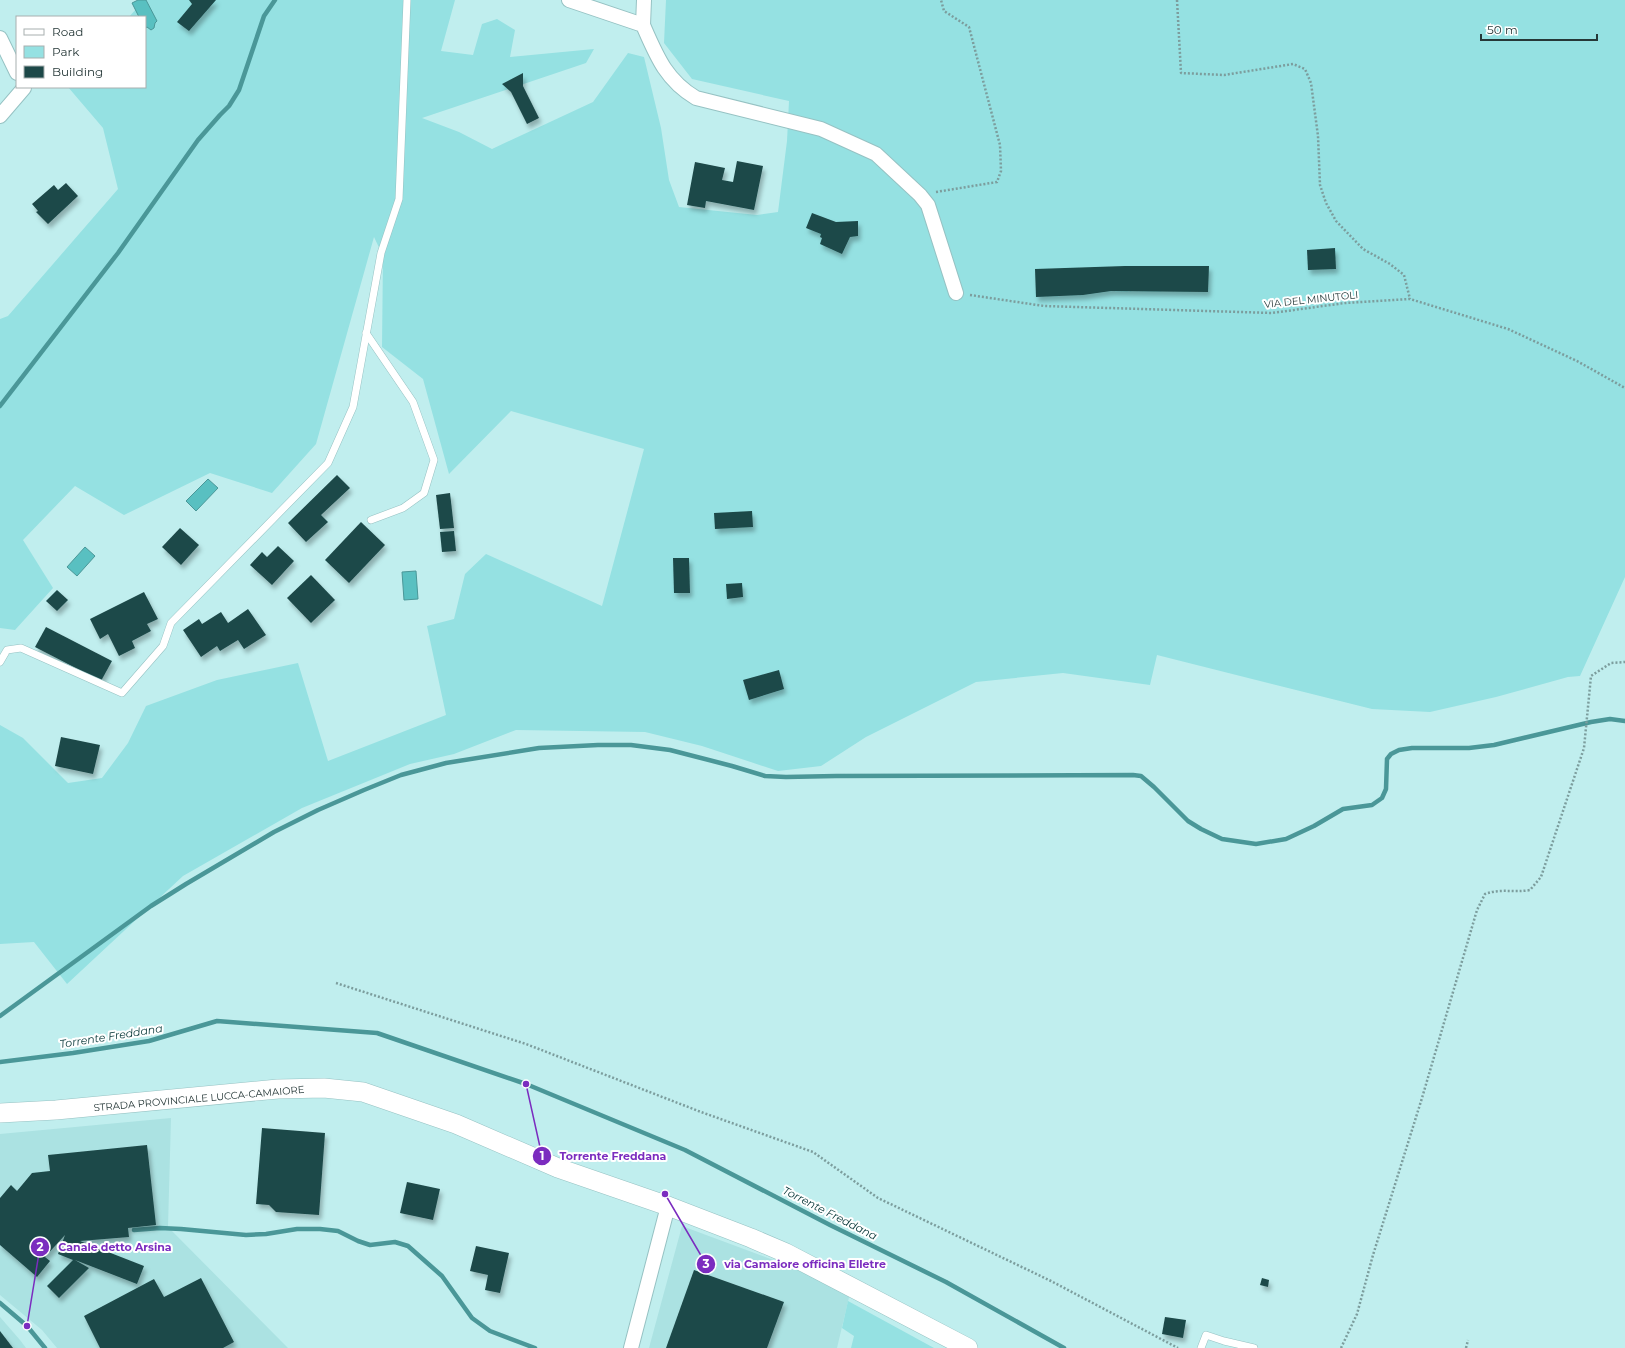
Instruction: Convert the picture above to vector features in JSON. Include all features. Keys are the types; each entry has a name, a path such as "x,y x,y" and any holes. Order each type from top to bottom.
{"main road":[{"name":"STRADA PROVINCIALE LUCCA-CAMAIORE","path":"0,1113 64,1110 278,1089 324,1088 363,1092 456,1124 558,1168 668,1206 751,1238 786,1253 968,1348"}],"street":[{"path":"569,0 643,25"},
{"path":"644,0 643,25 654,52 667,73 682,90 696,98 821,129 876,154 920,195 928,205 956,293"},
{"path":"0,38 16,71"},
{"path":"0,116 23,88"},
{"path":"631,1348 668,1206"}],"lane":[{"path":"0,662 7,650 21,648 122,693 162,646 171,624 328,463 353,407 381,254 399,199 407,0"},
{"path":"366,333 413,402 434,460 424,493 403,508 371,520"},
{"path":"1201,1348 1206,1335 1224,1342 1254,1348"}],"path":[{"path":"920,195 997,182 1001,171 1000,145 969,27 944,11 941,0"},
{"path":"1177,0 1181,73 1224,75 1293,64 1305,69 1311,82 1318,136 1320,185 1326,203 1336,221 1363,249 1390,264 1404,275 1410,300"},
{"name":"VIA DEL MINUTOLI","path":"956,293 1044,306 1272,313 1345,303 1410,300 1508,329 1577,361 1625,388"},
{"path":"1341,1348 1357,1314 1477,910 1485,894 1496,890 1521,892 1530,890 1541,877 1584,748 1591,676 1611,663 1625,662"},
{"path":"336,984 526,1044 701,1112 813,1152 878,1198 1051,1281 1178,1348"},
{"path":"1466,1348 1468,1340"}],"shaded area":[{"path":"138,0 146,0 157,21 154,28 151,30 146,28 146,16 138,16 132,3"},
{"path":"208,479 218,488 196,511 186,501"},
{"path":"85,547 95,556 77,576 67,567"},
{"path":"416,571 418,599 404,600 402,572"},
{"path":"171,1118 168,1227 288,1348 57,1348 42,1330 0,1295 0,1134"},
{"path":"682,1226 851,1289 837,1348 649,1348"},
{"path":"0,1317 20,1340 26,1348 0,1348"}],"green space":[{"path":"144,0 455,0 441,51 473,55 482,24 497,19 515,30 510,57 594,49 586,63 422,118 459,132 492,149 593,102 628,53 644,57 661,128 669,180 679,207 757,215 778,212 787,141 789,101 692,79 664,43 666,0 1625,0 1625,577 1580,676 1568,677 1496,697 1430,712 1372,709 1157,655 1150,685 1063,673 976,682 866,737 821,766 778,771 702,746 645,732 516,730 454,754 410,764 302,808 183,876 67,984 34,942 0,944 0,725 23,738 68,783 102,778 128,743 146,706 217,680 298,663 328,761 446,715 427,626 454,619 465,574 486,554 602,606 644,449 511,411 449,474 423,379 382,347 383,256 374,237 316,444 272,493 210,473 124,515 75,486 23,540 53,588 15,630 0,628 0,319 8,316 118,189 103,128 69,88 146,88 146,16 130,16"},
{"path":"848,1301 934,1348 851,1348 854,1336 842,1328"}],"building":[{"path":"189,0 216,0 189,31 177,22 192,4"},
{"path":"523,73 523,86 539,118 527,124 511,92 502,84"},
{"path":"737,161 763,166 754,210 706,201 705,208 687,205 695,162 725,168 722,180 733,182"},
{"path":"66,183 78,196 48,224 36,212 38,211 32,204 54,185 58,190"},
{"path":"812,213 836,222 858,221 858,236 850,237 842,254 820,244 822,238 820,237 821,234 806,228"},
{"path":"1335,248 1336,269 1308,270 1307,250"},
{"path":"1125,266 1209,266 1208,292 1111,291 1083,295 1036,297 1035,269"},
{"path":"337,475 350,488 321,515 328,522 306,542 288,523"},
{"path":"450,493 454,528 440,529 436,495"},
{"path":"752,511 753,527 715,529 714,513"},
{"path":"361,522 385,545 349,583 325,560"},
{"path":"180,528 199,545 181,565 162,547"},
{"path":"454,531 456,551 442,552 440,532"},
{"path":"278,546 294,561 272,585 250,565 262,552 267,557"},
{"path":"673,558 689,558 690,593 674,593"},
{"path":"311,575 335,600 311,623 287,598"},
{"path":"742,583 743,597 727,599 726,584"},
{"path":"57,590 68,600 57,611 46,601"},
{"path":"144,592 158,619 147,624 151,631 132,641 135,648 119,656 108,634 100,639 90,619"},
{"path":"248,609 266,635 244,649 238,640 220,651 217,646 201,657 183,630 199,619 202,624 221,612 228,623"},
{"path":"46,627 112,661 101,681 35,647"},
{"path":"779,670 784,689 749,700 743,680"},
{"path":"61,737 100,745 93,774 55,766"},
{"path":"262,1128 325,1133 319,1215 276,1212 269,1205 256,1204"},
{"path":"147,1145 156,1225 128,1228 129,1237 80,1241 144,1266 137,1284 75,1260 89,1268 59,1298 47,1286 73,1260 58,1254 65,1235 45,1257 50,1261 37,1277 0,1245 0,1198 11,1185 17,1191 32,1173 50,1171 48,1155"},
{"path":"407,1182 440,1189 433,1220 400,1213"},
{"path":"476,1246 509,1253 500,1293 485,1290 488,1275 470,1271"},
{"path":"694,1270 784,1302 767,1348 666,1348"},
{"path":"201,1278 234,1342 223,1348 100,1348 84,1316 154,1279 164,1297"},
{"path":"1262,1278 1269,1280 1268,1287 1260,1285"},
{"path":"1165,1317 1186,1320 1183,1338 1162,1334"},
{"path":"0,1331 13,1348 0,1348"}],"waterway":[{"path":"0,406 118,253 198,140 229,106 239,90 264,16 275,0"},
{"path":"0,1016 151,906 274,832 318,810 401,775 446,763 539,748 631,745 670,750 765,776 1133,775 1141,776 1188,821 1201,829 1222,839 1256,844 1286,839 1314,826 1343,809 1372,805 1382,798 1386,789 1387,759 1391,754 1399,750 1412,748 1469,748 1494,745 1591,722 1610,719 1625,721"},
{"name":"Torrente Freddana","path":"0,1062 73,1053 149,1041 217,1021 377,1033 526,1084 685,1150 830,1225 946,1282 1064,1348"},
{"path":"134,1230 160,1228 246,1235 266,1234 297,1229 320,1229 338,1231 370,1245 395,1242 408,1246 442,1276 472,1318 490,1331 535,1348"},
{"path":"0,1303 27,1326 45,1348"}],"place":[{"name":"Torrente Freddana","path":"526,1084"},
{"name":"via Camaiore officina Elletre","path":"665,1194"},
{"name":"Canale detto Arsina","path":"27,1326"}]}
